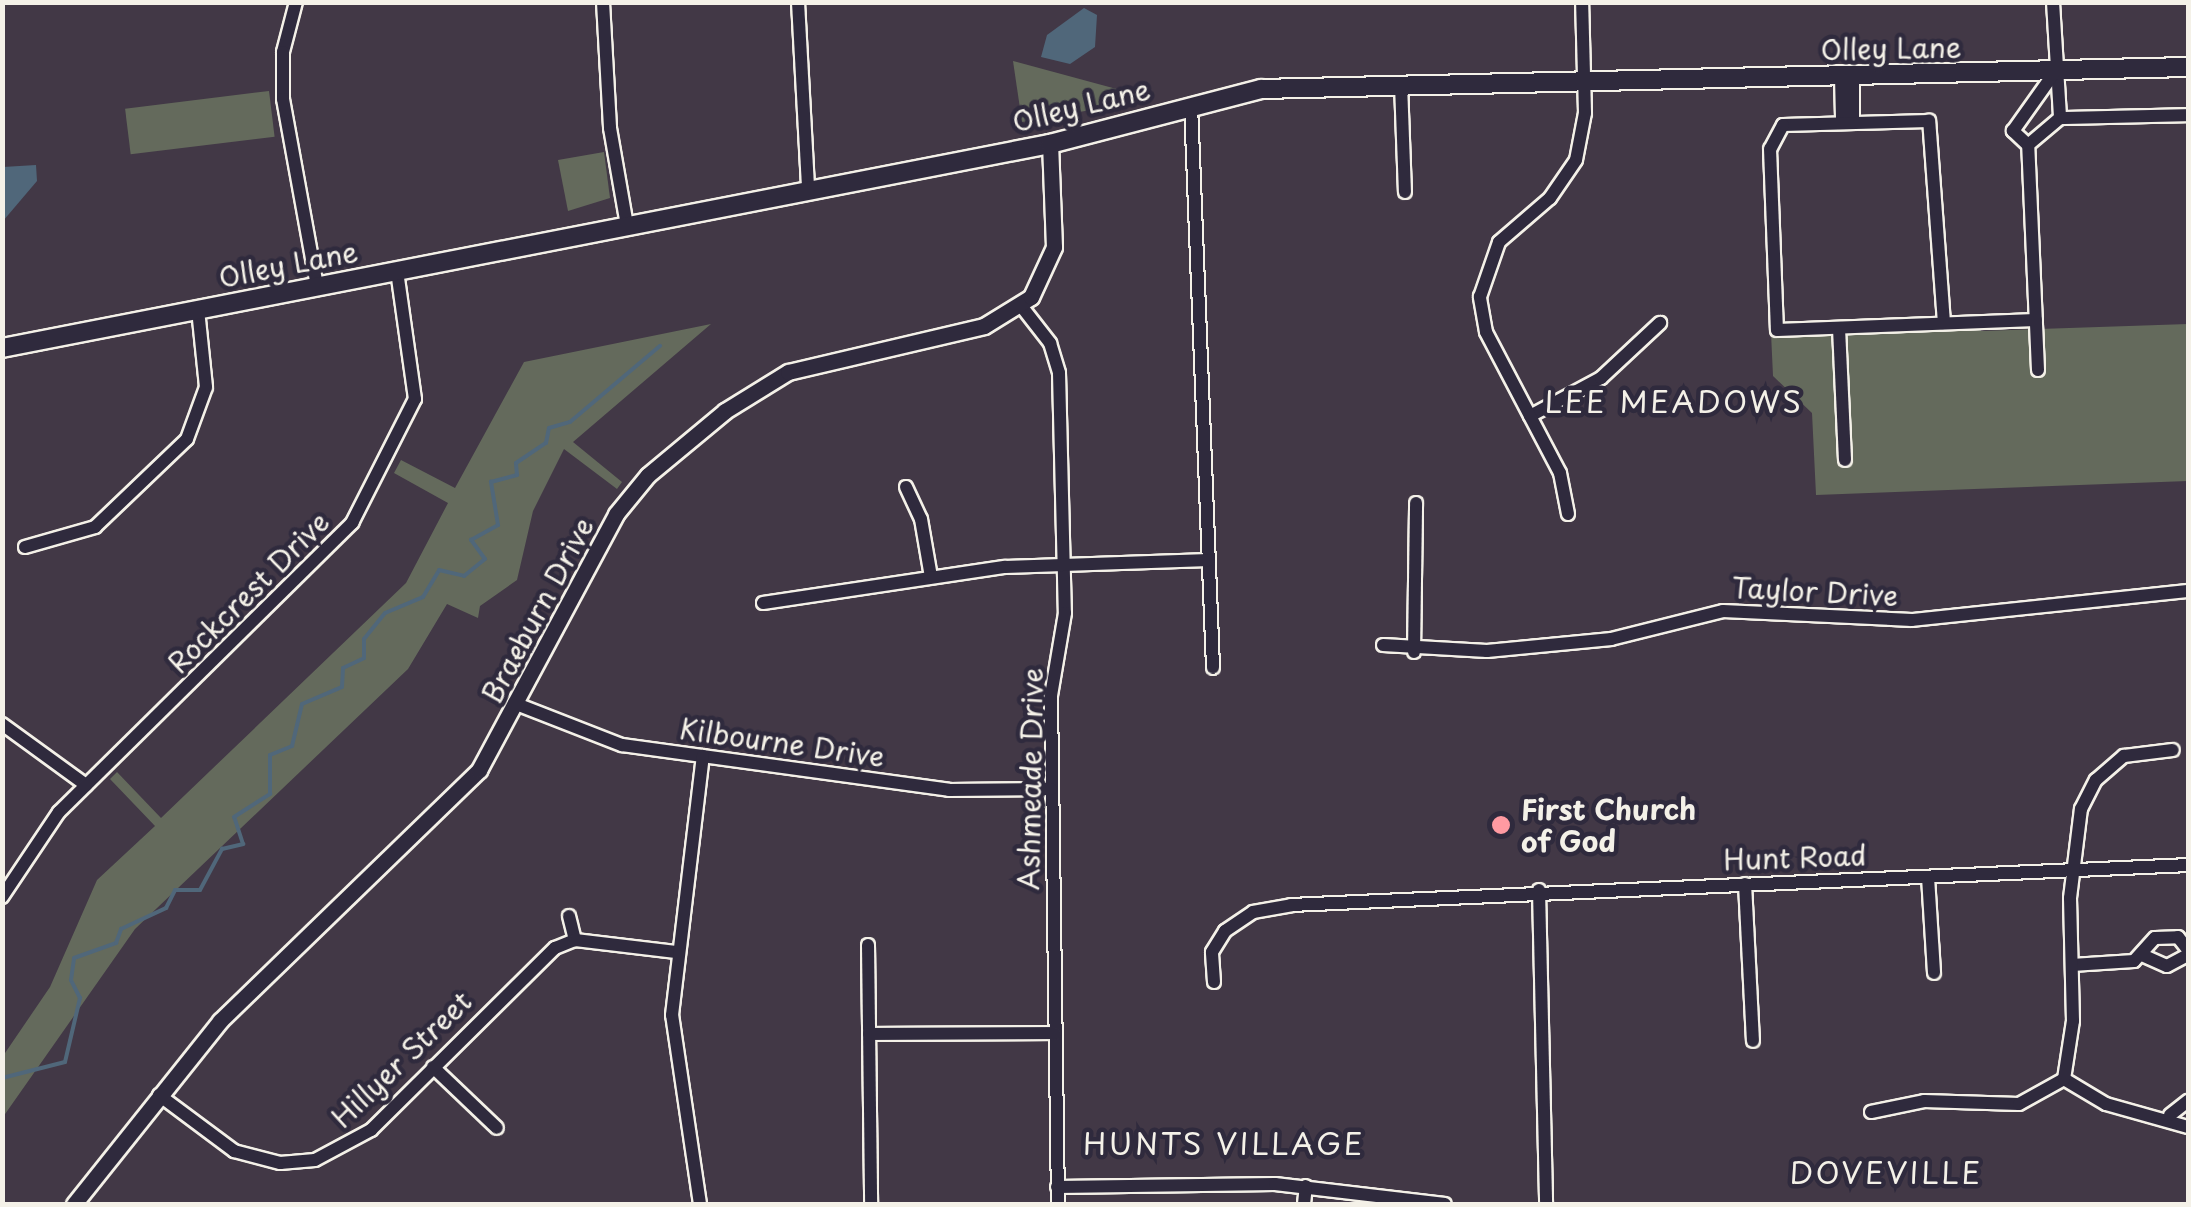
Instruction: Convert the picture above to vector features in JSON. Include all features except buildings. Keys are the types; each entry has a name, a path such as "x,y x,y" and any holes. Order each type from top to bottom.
{"main road":[{"name":"Olley Lane","path":"2,348 1050,144 1261,88 2188,67"}],"street":[{"path":"296,2 283,52 283,99 317,286"},
{"path":"603,2 610,128 627,225"},
{"path":"798,2 808,189"},
{"path":"1568,514 1560,473 1486,332 1481,286 1499,242 1572,169 1584,83 1582,2"},
{"path":"2053,2 2054,72 2060,118"},
{"path":"2038,370 2028,145 2014,131 2054,72"},
{"path":"1847,76 1847,118"},
{"path":"1401,84 1406,192"},
{"path":"1191,105 1212,668"},
{"path":"2028,145 2060,118 2188,115"},
{"path":"1944,323 1933,128 1920,116 1782,125 1770,149 1778,330 2036,320"},
{"path":"1022,306 1054,247 1050,144"},
{"name":"Rockcrest Drive","path":"2,896 6,878 86,786 352,523 415,399 397,271"},
{"name":"Ashmeade Drive","path":"1022,306 1058,366 1065,564 1051,789 1058,1204"},
{"name":"Braeburn Drive","path":"74,1204 220,1021 479,770 624,502 724,411 810,364 984,326 1022,306"},
{"path":"25,547 95,527 187,439 206,387 198,310"},
{"path":"1530,416 1601,378 1660,324"},
{"path":"1838,328 1845,460"},
{"path":"906,487 921,519 931,576"},
{"path":"1414,652 1416,503"},
{"path":"763,603 931,576 1065,564 1209,560"},
{"name":"Taylor Drive","path":"1383,645 1414,652 1572,644 1723,611 1912,620 2188,591"},
{"name":"Kilbourne Drive","path":"514,702 599,740 949,790 1051,789"},
{"path":"2,724 86,786"},
{"path":"2064,1079 2074,872 2082,808 2096,780 2132,752 2173,750"},
{"path":"700,1204 673,1033 676,952 704,756"},
{"name":"Hunt Road","path":"1214,982 1214,947 1253,912 1539,890 2188,865"},
{"path":"1928,877 1934,974"},
{"path":"1745,884 1753,1041"},
{"path":"1539,890 1546,1204"},
{"path":"569,916 575,940 676,952"},
{"path":"2072,965 2142,955 2167,966 2188,952 2178,938 2155,938 2142,955"},
{"name":"Hillyer Street","path":"159,1095 234,1151 298,1162 359,1140 527,969 575,940"},
{"path":"868,945 871,1204"},
{"path":"869,1034 1055,1033"},
{"path":"433,1067 497,1128"},
{"path":"1871,1112 1924,1101 2019,1104 2064,1079"},
{"path":"2064,1079 2106,1104 2170,1115 2188,1126"},
{"path":"2170,1115 2188,1101"},
{"path":"1058,1186 1306,1186 1445,1204"},
{"path":"1304,1204 1306,1186"}],"green space":[{"path":"1013,61 1124,91 1125,104 1022,122"},
{"path":"269,91 275,137 131,154 125,109"},
{"path":"604,152 610,198 568,211 558,160"},
{"path":"1979,323 1981,331 2188,324 2188,481 1816,495 1812,413 1773,376 1771,333"},
{"path":"711,324 573,442 622,482 617,489 564,449 533,511 517,580 480,606 478,618 447,604 408,669 135,929 3,1117 3,1056 50,987 97,880 155,826 110,779 117,772 161,818 406,583 448,503 394,473 401,460 455,488 524,362"}],"water":[{"path":"1084,8 1097,15 1095,47 1070,64 1041,57 1047,35"},
{"path":"36,165 37,181 3,221 3,167"}],"waterway":[{"path":"2,1078 65,1062 80,998 71,980 74,958 116,943 121,929 166,908 175,890 200,890 222,849 243,844 234,817 270,794 270,755 292,746 302,704 342,687 343,668 364,658 364,639 385,613 423,597 439,570 464,576 485,559 471,540 498,525 491,482 517,475 516,463 546,443 549,428 570,422 660,346"}],"place":[{"name":"First Church of God","path":"1501,825"}],"district":[{"name":"LEE MEADOWS","path":"1674,401"},
{"name":"HUNTS VILLAGE","path":"1224,1143"},
{"name":"DOVEVILLE","path":"1886,1172"}]}
